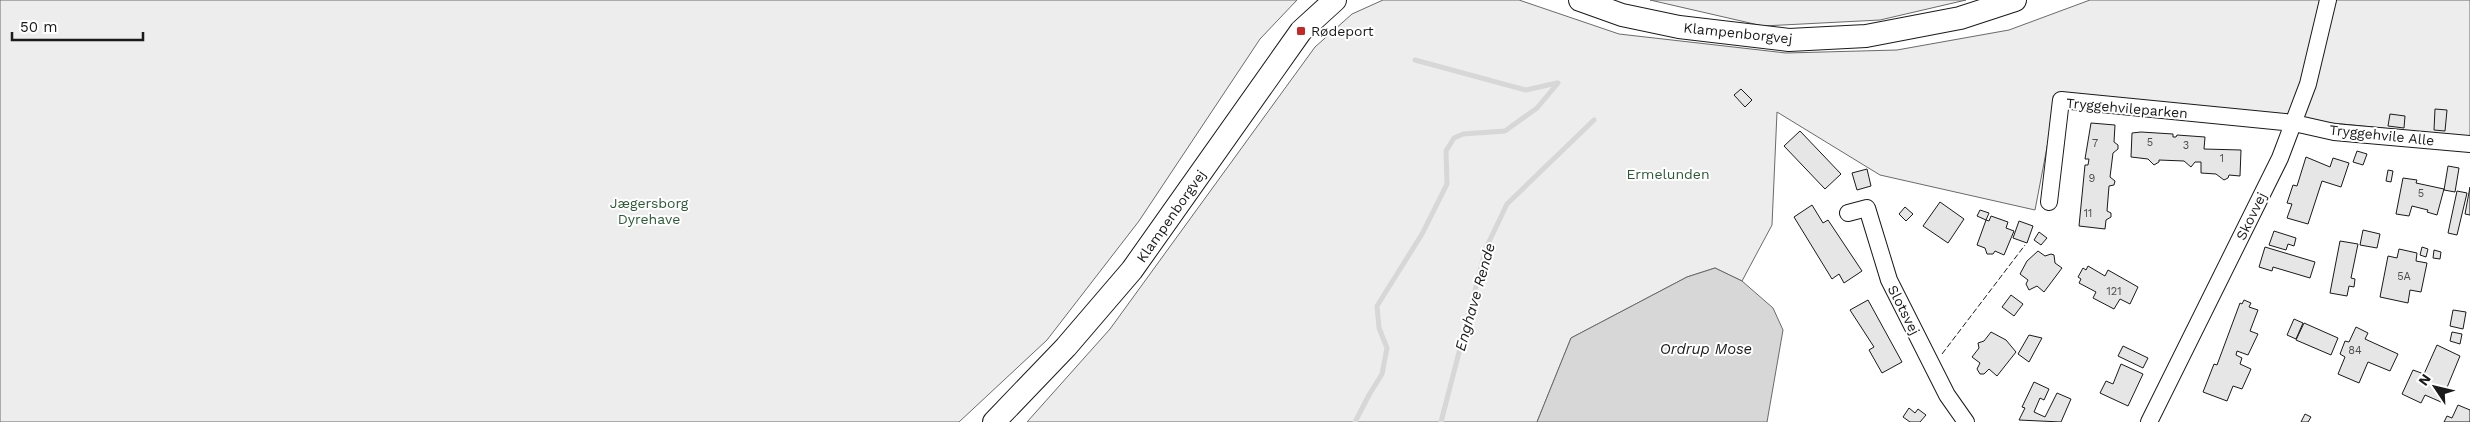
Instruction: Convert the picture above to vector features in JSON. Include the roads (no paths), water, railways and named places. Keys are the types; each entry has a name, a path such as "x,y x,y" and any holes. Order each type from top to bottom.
{"street":[{"name":"Klampenborgvej","path":"994,422 1066,347 1132,270 1301,31 1336,0"},
{"name":"Klampenborgvej","path":"1580,0 1622,15 1679,28 1789,40 1866,36 1960,18 2015,0"},
{"name":"Skovvej","path":"2149,422 2280,158 2308,84 2328,0"},
{"name":"Tryggehvileparken","path":"2049,202 2061,100 2294,123"},
{"name":"Tryggehvile Alle","path":"2294,123 2334,132 2470,144"},
{"name":"Slotsvej","path":"1848,213 1867,208 1889,280 1947,395 1966,422"}],"water":[{"name":"Ordrup Mose","path":"1715,268 1742,281 1773,308 1783,330 1767,422 1537,422 1571,338 1687,277"}],"waterway":[{"path":"1415,60 1526,90 1557,83"},
{"path":"1355,422 1382,374 1387,348 1379,328 1377,306 1422,234 1447,184 1446,151 1454,138 1463,134 1505,131 1537,108 1558,83"},
{"name":"Enghave Rende","path":"1441,422 1486,248 1507,204 1594,120"}],"place":[{"name":"Rødeport","path":"1301,31"}],"park label":[{"name":"Ermelunden","path":"1668,174"},
{"name":"Jægersborg Dyrehave","path":"649,212"}]}
